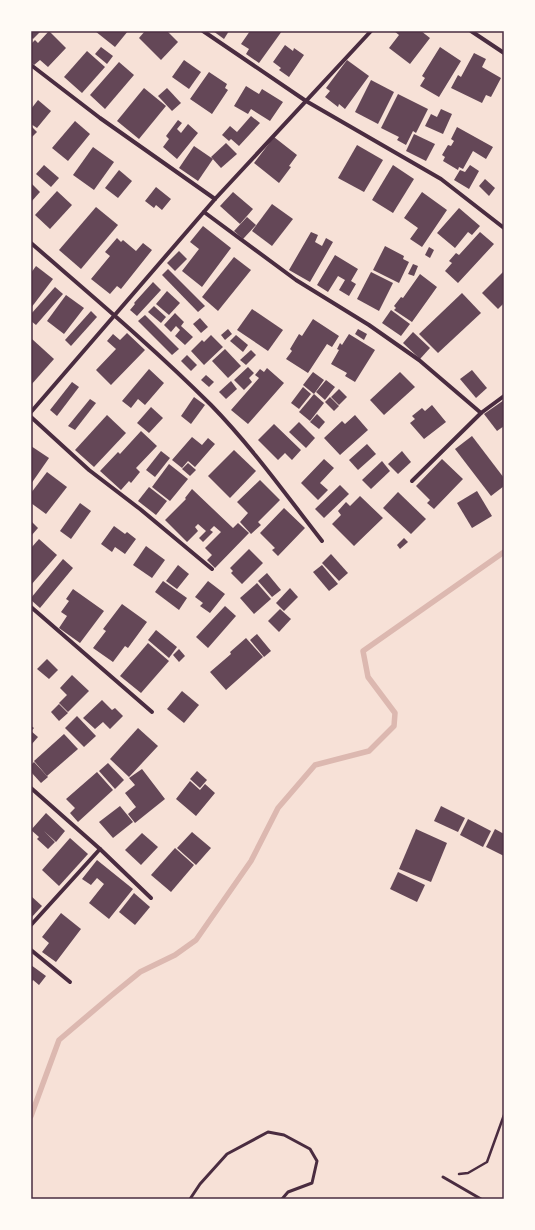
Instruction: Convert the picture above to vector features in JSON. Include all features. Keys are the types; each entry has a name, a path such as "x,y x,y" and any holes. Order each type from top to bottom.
{"street":[{"path":"203,31 306,101 441,179 504,228"},
{"path":"31,412 114,314 215,199 370,31"},
{"path":"471,31 504,53"},
{"path":"31,65 100,118 215,199"},
{"path":"204,212 296,280 369,325 419,360 481,413"},
{"path":"31,243 114,314 211,405 245,442 322,541"},
{"path":"412,481 481,413 504,396"},
{"path":"31,417 89,470 140,509 212,569"},
{"path":"31,607 152,712"},
{"path":"31,788 100,849 151,898"},
{"path":"31,925 100,849"},
{"path":"31,950 70,982"}],"lane":[{"path":"190,1199 200,1184 227,1154 268,1132 284,1134 310,1149 317,1161 312,1183 288,1192 282,1199"},
{"path":"443,1177 481,1199"}],"path":[{"path":"443,1177 468,1173 487,1162 504,1115"}],"building":[{"path":"31,31 41,31 33,39 31,37"},
{"path":"49,31 66,48 48,67 40,60 34,65 31,62 31,44 35,40 38,43"},
{"path":"95,31 128,31 115,47"},
{"path":"145,31 167,31 178,42 161,60 139,38"},
{"path":"213,31 229,31 224,39"},
{"path":"250,31 282,31 259,63 246,54 249,49 241,44"},
{"path":"394,31 421,31 430,38 410,64 389,48 399,35"},
{"path":"285,45 293,51 294,48 304,55 289,77 279,70 281,68 273,62"},
{"path":"101,47 113,56 107,64 95,54"},
{"path":"440,47 461,61 439,97 420,86 425,78 422,76"},
{"path":"87,51 105,67 82,93 64,77"},
{"path":"474,53 486,59 482,67 501,78 491,97 486,95 482,103 451,88 458,75 461,77"},
{"path":"184,60 201,72 189,89 172,77"},
{"path":"347,60 369,76 345,109 339,104 338,107 325,97 330,91 326,88"},
{"path":"119,62 134,75 105,109 90,95"},
{"path":"209,72 227,84 225,88 228,90 212,114 190,99"},
{"path":"371,80 394,92 378,124 355,112"},
{"path":"246,86 259,94 262,89 283,102 270,121 251,109 248,114 234,106"},
{"path":"144,88 166,106 139,139 117,121"},
{"path":"167,88 181,103 172,111 158,96"},
{"path":"398,94 428,109 416,133 413,131 406,145 397,140 399,137 381,128"},
{"path":"38,100 51,111 37,128 31,124 31,109"},
{"path":"441,109 452,114 443,134 425,126 431,114 437,117"},
{"path":"251,116 260,123 239,146 231,139 229,141 222,135 230,126 237,132"},
{"path":"178,120 182,123 177,129 181,133 188,124 198,133 177,159 163,147 169,139 166,136"},
{"path":"75,121 90,134 68,161 52,148"},
{"path":"31,126 37,132 31,138"},
{"path":"457,127 493,147 486,159 473,151 463,169 459,167 458,170 443,161 445,157 442,155 448,145 451,146 454,141 451,139"},
{"path":"414,134 435,144 426,161 406,151"},
{"path":"274,137 297,155 289,166 291,167 279,183 254,163"},
{"path":"226,143 237,154 221,168 211,157"},
{"path":"357,145 383,160 364,192 338,178"},
{"path":"194,146 213,159 198,181 179,168"},
{"path":"93,147 114,162 94,190 73,175"},
{"path":"44,165 59,178 51,187 36,174"},
{"path":"393,165 414,179 393,213 372,200"},
{"path":"470,165 479,171 469,189 454,180 460,170 465,172"},
{"path":"119,170 132,181 118,198 105,188"},
{"path":"485,179 495,188 489,196 479,186"},
{"path":"31,183 40,192 31,202"},
{"path":"156,187 171,199 162,210 156,205 154,208 145,201"},
{"path":"57,191 72,205 50,229 35,215"},
{"path":"233,192 253,209 240,224 220,206"},
{"path":"422,192 447,210 422,247 410,239 418,228 404,218"},
{"path":"272,204 293,219 272,246 252,231"},
{"path":"96,207 118,225 81,269 59,250"},
{"path":"459,208 480,226 472,235 468,232 455,248 437,233"},
{"path":"247,217 256,225 243,239 234,231"},
{"path":"203,226 231,248 202,287 182,271 199,249 190,242"},
{"path":"311,232 318,235 315,242 322,246 326,238 333,242 310,282 289,270"},
{"path":"480,232 494,244 458,283 445,271 452,263 449,261 456,253 459,255"},
{"path":"117,238 121,242 123,240 136,251 143,243 152,250 121,289 117,286 110,294 91,279 110,256 105,252"},
{"path":"385,246 404,256 403,259 409,262 399,283 373,270"},
{"path":"429,247 434,250 430,258 425,255"},
{"path":"179,251 187,259 175,271 167,263"},
{"path":"335,255 358,269 351,281 356,284 349,296 339,290 345,280 338,276 328,292 317,285"},
{"path":"234,257 251,270 218,311 202,297"},
{"path":"413,264 418,266 414,276 408,274"},
{"path":"36,266 53,279 31,308 31,273"},
{"path":"168,269 205,306 198,312 162,275"},
{"path":"504,271 504,303 498,309 482,293"},
{"path":"371,272 393,283 379,311 357,299"},
{"path":"420,274 437,287 412,322 394,310 396,308 394,306 401,297 403,298"},
{"path":"153,282 161,290 137,316 130,310 135,304 134,303"},
{"path":"55,287 63,294 36,325 31,321 31,314"},
{"path":"167,291 180,303 169,315 156,304"},
{"path":"462,293 481,313 438,353 419,334"},
{"path":"66,295 84,308 64,334 47,321"},
{"path":"154,306 166,317 161,323 148,312"},
{"path":"252,309 283,330 268,351 237,330"},
{"path":"391,310 410,324 401,336 382,323"},
{"path":"91,311 97,317 71,346 65,340"},
{"path":"175,313 184,322 181,326 193,337 185,345 175,336 180,330 176,326 171,332 164,325"},
{"path":"145,315 179,349 172,355 138,321"},
{"path":"200,318 208,327 201,333 193,324"},
{"path":"313,319 339,336 332,347 327,344 308,373 286,359 292,351 290,349 299,334 302,336"},
{"path":"228,329 232,334 225,340 221,335"},
{"path":"358,329 367,334 364,340 355,334"},
{"path":"413,332 430,348 420,359 403,343"},
{"path":"127,333 145,350 111,385 96,370 116,349 107,341 113,334 120,340"},
{"path":"349,334 375,350 355,382 345,376 347,373 331,364 339,350 337,349 340,343 342,345"},
{"path":"211,335 223,347 204,365 191,351 202,340 204,342"},
{"path":"236,335 248,345 243,352 230,341"},
{"path":"32,339 54,359 31,385 31,341"},
{"path":"225,349 241,366 228,378 212,361"},
{"path":"251,350 256,355 246,365 240,360"},
{"path":"187,355 197,365 191,371 181,361"},
{"path":"248,367 254,373 249,378 252,382 244,390 234,380"},
{"path":"267,368 284,383 248,424 231,410 259,378 255,375 260,369 264,372"},
{"path":"149,369 164,383 145,405 138,399 131,408 122,401"},
{"path":"472,370 487,388 476,398 460,379"},
{"path":"313,372 324,380 314,394 303,385"},
{"path":"400,372 415,387 384,415 370,400"},
{"path":"206,375 214,382 209,387 201,380"},
{"path":"326,380 335,387 325,400 316,392"},
{"path":"231,381 237,389 226,399 219,392"},
{"path":"72,382 79,387 57,416 50,410"},
{"path":"303,387 311,394 299,409 291,403"},
{"path":"339,389 347,397 339,405 331,397"},
{"path":"314,394 324,403 310,421 299,412"},
{"path":"194,397 205,405 191,424 181,416"},
{"path":"330,397 339,406 334,411 325,402"},
{"path":"90,399 96,403 75,430 68,426"},
{"path":"504,400 504,426 497,431 484,414"},
{"path":"432,405 446,422 424,439 410,423 415,419 412,416 422,408 425,411"},
{"path":"151,407 163,418 149,433 137,423"},
{"path":"317,414 325,422 319,429 310,422"},
{"path":"107,415 126,433 94,467 75,450"},
{"path":"355,415 368,430 340,455 324,438 342,421 345,424"},
{"path":"299,422 315,438 306,448 289,432"},
{"path":"274,424 301,450 292,460 285,453 278,460 258,440"},
{"path":"141,431 157,446 136,468 140,472 131,483 129,481 121,490 100,471 118,452 120,454"},
{"path":"472,436 504,478 504,486 491,496 455,449"},
{"path":"192,437 202,445 208,438 215,444 195,467 188,461 182,468 172,460"},
{"path":"367,444 376,454 358,470 349,460"},
{"path":"31,446 49,458 31,484"},
{"path":"234,450 256,471 230,498 208,476"},
{"path":"161,451 170,458 155,477 146,470"},
{"path":"402,451 411,462 398,474 388,464"},
{"path":"324,459 334,468 320,483 328,490 318,500 301,483"},
{"path":"442,459 463,479 434,509 427,503 430,500 416,486"},
{"path":"382,461 390,471 371,489 362,480"},
{"path":"188,463 196,470 190,476 182,469"},
{"path":"169,464 188,479 170,501 152,487"},
{"path":"47,472 67,487 46,514 31,503 31,493"},
{"path":"260,480 280,500 258,522 261,525 251,534 240,522 248,513 237,502"},
{"path":"340,485 349,494 324,518 315,509"},
{"path":"149,487 167,501 156,515 138,501"},
{"path":"192,489 233,528 238,523 249,533 215,568 207,560 212,555 205,548 221,532 214,526 210,530 213,532 203,542 199,538 206,531 198,524 195,527 198,531 187,542 165,520 186,499 185,498"},
{"path":"477,491 492,516 472,528 457,503"},
{"path":"398,492 426,519 411,534 383,508"},
{"path":"360,496 383,518 354,546 332,524 341,515 338,511 346,502 350,506"},
{"path":"80,503 91,511 71,539 60,531"},
{"path":"284,508 305,528 278,556 272,550 275,548 260,533"},
{"path":"31,521 38,528 31,536"},
{"path":"114,526 125,534 127,532 136,539 125,554 115,547 112,552 101,544"},
{"path":"404,538 408,542 400,549 397,545"},
{"path":"39,539 57,555 31,585 31,548"},
{"path":"146,546 165,560 152,578 133,565"},
{"path":"249,549 263,563 242,584 231,573 233,571 230,568"},
{"path":"331,554 348,573 339,581 322,563"},
{"path":"63,559 73,568 40,608 31,600 31,598"},
{"path":"178,565 189,574 177,589 166,581"},
{"path":"322,565 338,584 329,591 313,572"},
{"path":"267,573 281,590 272,597 258,581"},
{"path":"163,581 187,598 179,610 155,592"},
{"path":"208,581 225,594 210,613 200,606 203,603 195,597"},
{"path":"257,583 271,599 254,614 240,598"},
{"path":"290,588 298,597 284,611 276,603"},
{"path":"73,589 104,611 80,643 59,628 67,616 61,612 69,601 66,599"},
{"path":"122,604 147,622 128,648 125,646 113,662 93,648 106,631 103,629"},
{"path":"225,606 236,616 208,648 196,637"},
{"path":"280,609 291,619 279,632 268,621"},
{"path":"156,630 177,647 169,658 148,640"},
{"path":"257,634 271,651 264,657 250,640"},
{"path":"246,638 263,657 226,690 210,672 231,654 230,652"},
{"path":"148,643 169,661 141,693 120,676"},
{"path":"179,649 185,656 179,662 173,655"},
{"path":"47,659 58,670 49,679 37,669"},
{"path":"72,675 89,691 68,712 59,703 67,695 60,688"},
{"path":"182,691 199,705 184,723 167,709"},
{"path":"102,700 112,710 115,708 123,716 110,729 103,722 95,729 83,718"},
{"path":"59,704 68,713 59,721 51,712"},
{"path":"77,716 96,736 84,747 65,728"},
{"path":"138,728 158,746 129,777 110,759"},
{"path":"31,731 38,737 31,745"},
{"path":"64,734 78,749 47,776 34,761"},
{"path":"34,762 48,777 41,783 31,772 31,765"},
{"path":"108,763 124,780 115,789 99,771"},
{"path":"142,769 165,799 135,823 128,814 136,807 125,793 135,785 129,778"},
{"path":"197,771 207,780 200,788 190,779"},
{"path":"97,772 113,790 78,822 70,813 75,808 66,799"},
{"path":"190,781 200,790 205,784 215,793 196,816 176,799"},
{"path":"120,806 133,822 113,838 99,822"},
{"path":"441,806 465,818 458,832 434,821"},
{"path":"46,813 65,831 56,842 44,831 55,842 48,849 37,839 39,837 31,830"},
{"path":"468,819 491,831 483,847 460,835"},
{"path":"416,829 447,843 431,882 399,869"},
{"path":"495,829 504,834 504,856 486,847"},
{"path":"192,832 211,848 196,865 177,848"},
{"path":"142,833 158,847 141,865 125,850"},
{"path":"70,838 88,854 59,886 42,870"},
{"path":"175,848 194,865 171,892 151,875"},
{"path":"97,860 133,889 109,919 89,903 104,884 97,878 91,885 82,879"},
{"path":"398,872 425,885 417,902 390,889"},
{"path":"134,893 150,907 135,925 119,912"},
{"path":"31,896 42,906 31,918"},
{"path":"61,913 81,929 56,962 42,952 49,943 42,937"},
{"path":"31,965 46,976 39,985 33,980 31,983"}],"waterway":[{"path":"31,1116 59,1040 140,972 175,955 196,940 251,861 278,808 315,765 369,751 394,726 395,713 368,677 363,651 504,552"}]}
